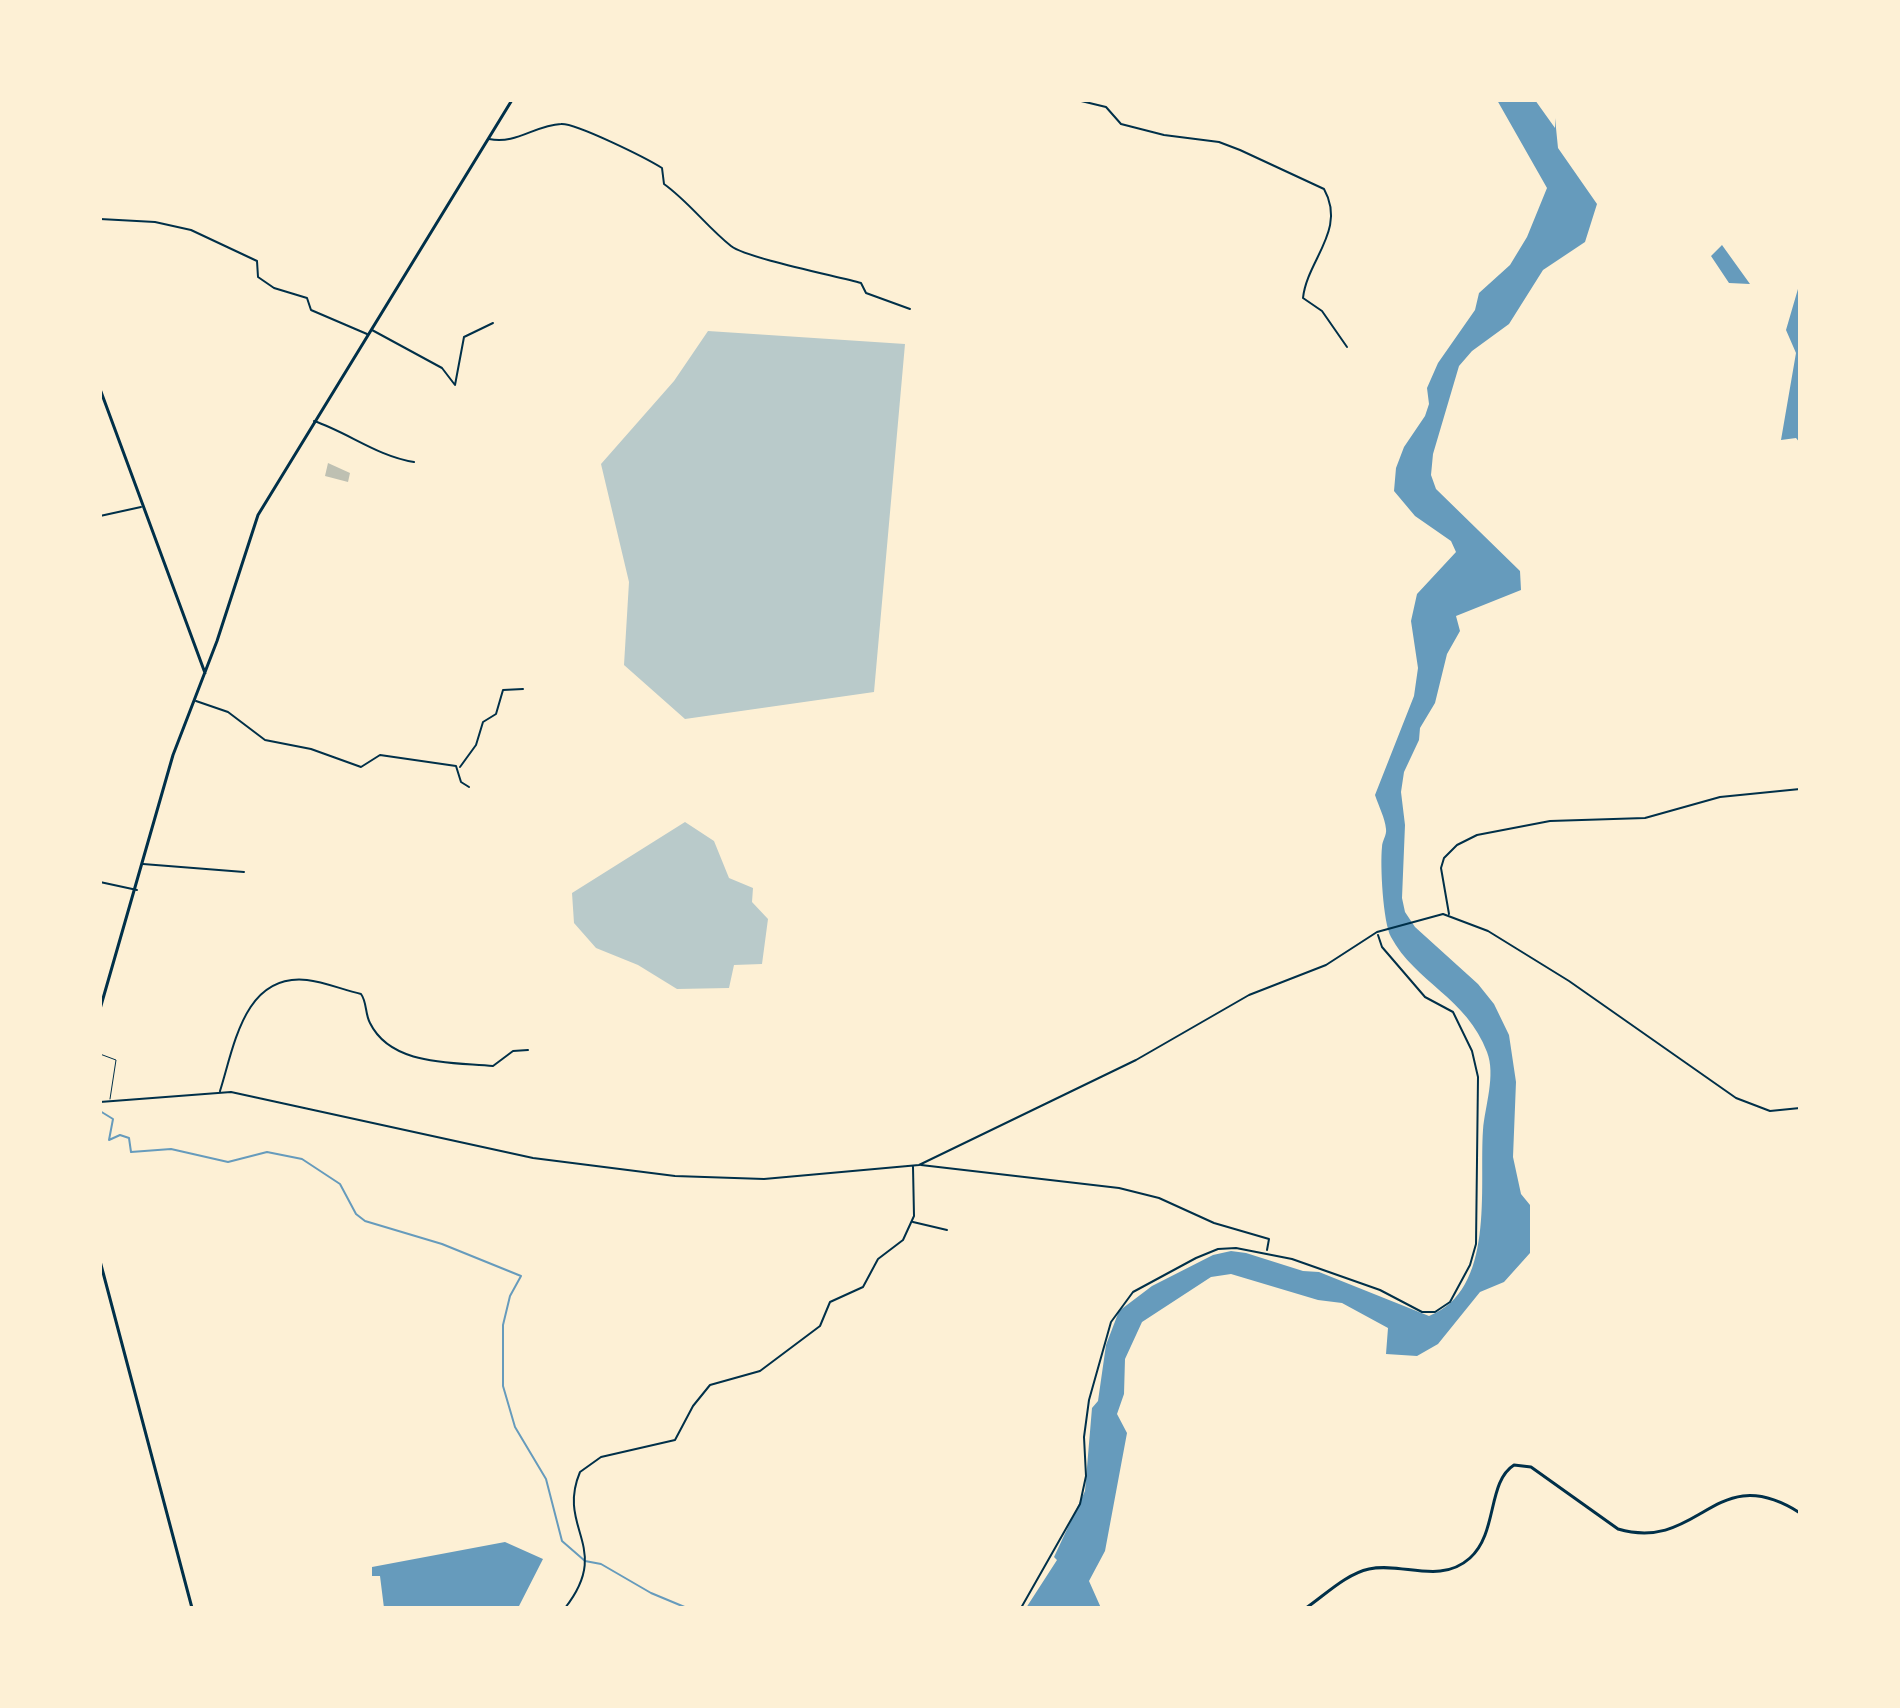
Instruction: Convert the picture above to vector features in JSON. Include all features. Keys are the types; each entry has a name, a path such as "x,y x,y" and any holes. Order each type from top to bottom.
{"main road":[{"path":"100,1009 137,890 173,755 205,673 258,515 512,100"},
{"path":"100,389 205,673"},
{"path":"100,1261 192,1608"},
{"path":"1306,1608 1359,1572 1384,1568 1435,1572 1470,1558 1488,1531 1502,1477 1514,1465 1531,1467 1618,1529 1635,1534 1667,1532 1691,1521 1713,1503 1748,1494 1771,1496 1800,1513"}],"street":[{"path":"1077,100 1106,107 1121,124 1164,135 1219,142 1324,189 1328,202 1329,238 1303,298 1322,311 1347,347"},
{"path":"488,139 508,141 561,124 601,135 608,143 662,168 664,184 687,201 700,220 731,246 861,283 866,293 910,309"},
{"path":"100,219 155,222 191,230 257,261 258,277 274,288 304,297 313,311 367,334"},
{"path":"370,329 437,365 455,385 464,337 493,323"},
{"path":"314,421 349,434 389,457 414,462"},
{"path":"100,516 143,507"},
{"path":"469,787 461,782 459,768 476,745 483,722 496,714 503,690 523,689"},
{"path":"195,700 228,712 265,740 311,749 352,765 366,767 380,755 459,768"},
{"path":"1449,915 1441,868 1444,858 1457,845 1477,835 1550,821 1645,818 1720,797 1800,789"},
{"path":"143,864 244,872"},
{"path":"100,882 137,890"},
{"path":"919,1165 1148,1054 1249,995 1326,965 1377,932 1449,915 1488,931 1569,981 1736,1098 1770,1111 1800,1108"},
{"path":"1021,1608 1080,1504 1086,1476 1084,1437 1088,1407 1111,1322 1122,1303 1149,1282 1218,1249 1267,1252 1380,1290 1414,1310 1429,1313 1450,1302 1470,1265 1476,1244 1480,1108 1476,1063 1453,1012 1425,997 1382,947 1377,932"},
{"path":"220,1091 244,1016 252,1002 269,986 291,980 310,980 361,994 370,1023 388,1046 427,1060 493,1066 513,1051 528,1050"},
{"path":"100,1102 220,1091 608,1170 764,1179 919,1165 1119,1188 1159,1198 1214,1223 1269,1239 1267,1252"},
{"path":"565,1608 575,1595 585,1564 586,1555 572,1503 581,1470 601,1457 676,1438 693,1406 710,1385 757,1373 821,1324 827,1304 866,1285 878,1259 899,1246 911,1222 913,1166"},
{"path":"911,1222 947,1230"}],"lane":[{"path":"100,1054 116,1060 110,1099"}],"shaded area":[{"path":"708,331 905,344 874,692 685,719 624,665 629,582 601,464 674,381"},
{"path":"685,822 714,841 729,878 753,888 752,902 768,919 762,964 734,965 729,988 677,989 638,965 596,948 574,923 572,893"}],"water":[{"path":"1497,100 1535,100 1555,128 1555,118 1558,148 1597,204 1585,242 1543,270 1509,324 1472,351 1459,366 1433,454 1431,475 1436,489 1520,571 1521,590 1456,616 1460,631 1447,654 1435,703 1420,728 1419,740 1404,772 1401,792 1405,825 1402,898 1405,912 1415,927 1478,984 1494,1004 1509,1035 1516,1082 1513,1157 1521,1194 1530,1205 1530,1253 1504,1282 1480,1292 1438,1344 1417,1356 1386,1354 1388,1328 1342,1303 1318,1300 1231,1274 1211,1277 1142,1322 1125,1359 1124,1394 1117,1414 1127,1433 1105,1551 1089,1581 1101,1608 1026,1608 1057,1560 1054,1557 1085,1491 1092,1408 1098,1401 1106,1345 1119,1311 1152,1286 1213,1255 1231,1251 1303,1271 1319,1272 1429,1316 1450,1303 1465,1284 1474,1261 1480,1235 1483,1130 1490,1080 1489,1061 1478,1033 1467,1018 1401,953 1388,930 1382,879 1382,847 1386,829 1375,795 1414,696 1418,668 1411,621 1417,594 1456,552 1451,541 1415,516 1394,491 1396,468 1404,447 1425,416 1429,404 1427,388 1438,363 1475,310 1479,293 1510,265 1527,237 1547,188"},
{"path":"1722,245 1750,284 1729,283 1711,256"},
{"path":"1800,282 1800,443 1796,438 1781,440 1796,353 1786,330"},
{"path":"505,1542 543,1559 518,1608 384,1608 380,1576 372,1576 372,1567"}],"building":[{"path":"328,463 350,473 348,482 325,476"}],"waterway":[{"path":"100,1111 113,1119 109,1140 120,1135 129,1138 131,1152 171,1149 228,1162 267,1152 302,1159 340,1184 356,1214 365,1221 442,1244 521,1276 510,1296 503,1325 503,1386 515,1427 546,1479 562,1541 585,1561 601,1564 651,1593 687,1608"}]}
